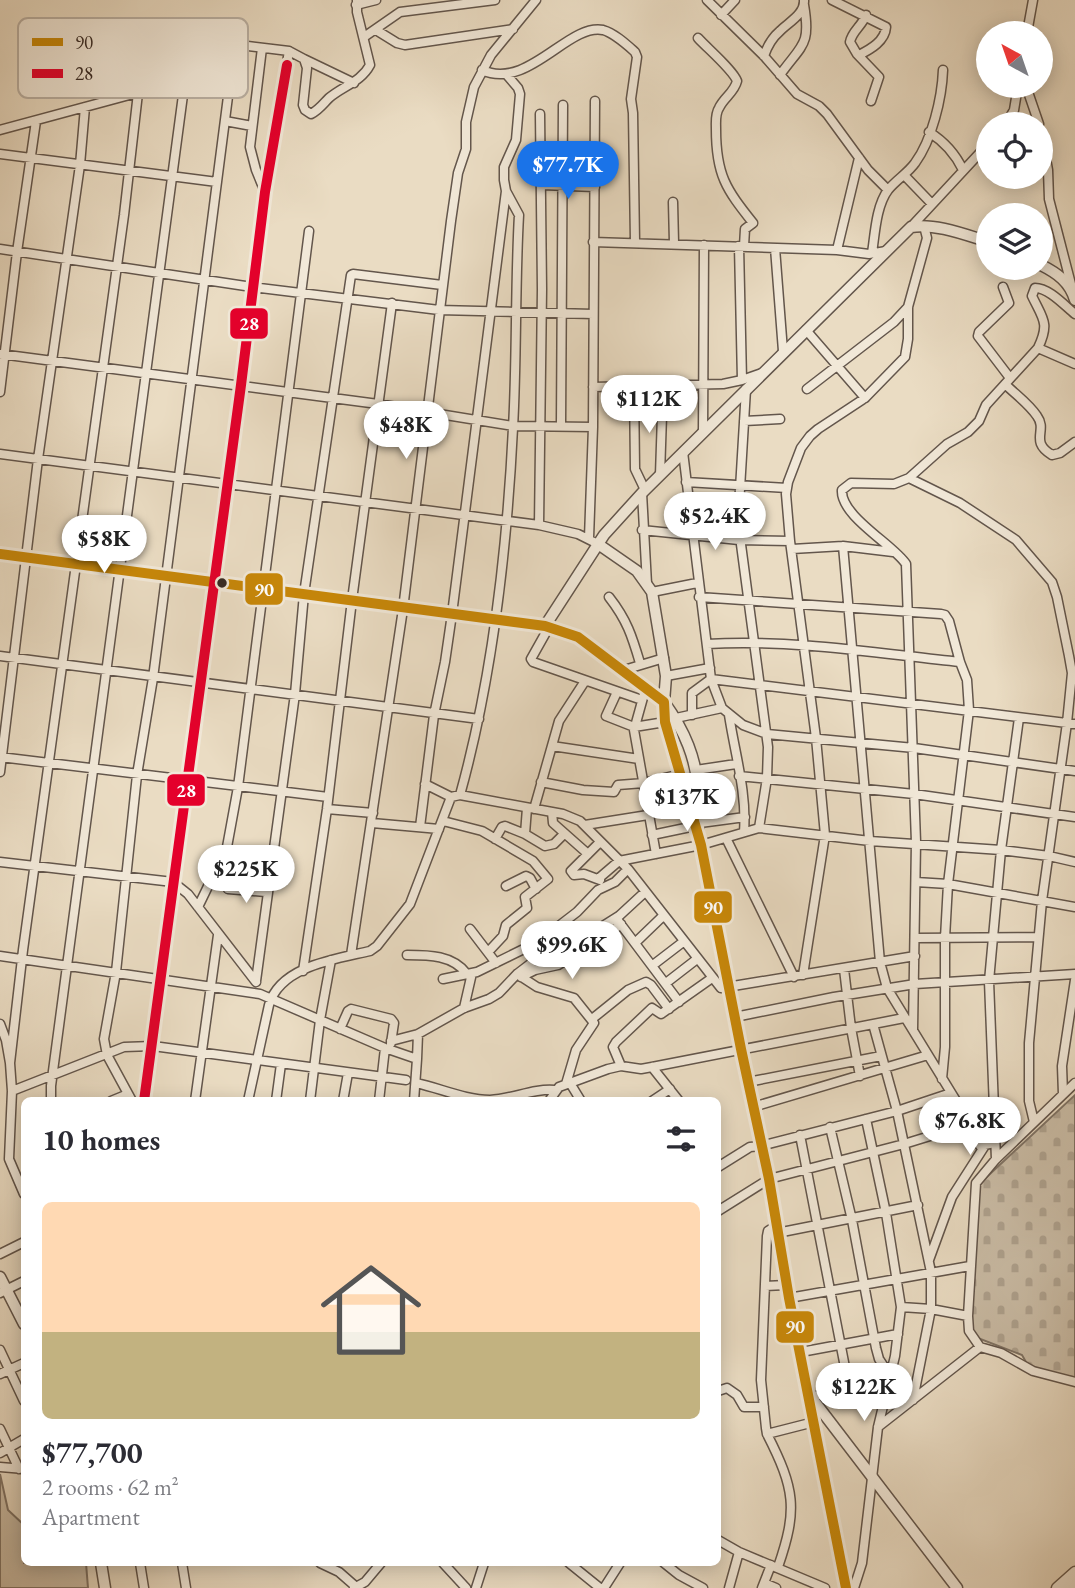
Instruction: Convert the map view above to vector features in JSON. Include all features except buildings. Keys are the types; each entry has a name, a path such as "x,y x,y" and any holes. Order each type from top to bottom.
{"street":[{"path":"304,59 307,77 303,105 311,114 367,71 370,65 365,37 358,20 357,3 376,0"},
{"path":"365,37 400,12 495,0"},
{"path":"351,955 403,609 442,285 458,173 466,149 466,122 474,87 482,71 536,0"},
{"path":"707,0 764,56 797,94 819,106 827,114 859,159 888,190"},
{"path":"721,15 735,0"},
{"path":"832,0 883,24 886,32 875,45 859,55"},
{"path":"1029,21 1033,0"},
{"path":"764,56 777,34 793,21 804,3"},
{"path":"780,75 806,42 804,3"},
{"path":"866,15 851,37 852,47 880,79 871,101"},
{"path":"376,30 405,45 513,29"},
{"path":"482,71 492,75 506,74 535,63 564,44 593,31 603,30 635,52 637,57 631,105 635,167 635,242"},
{"path":"698,38 724,67 732,72 737,81 716,114 716,144 730,195 754,223 745,229 741,246 744,421 739,540 767,734 767,778 759,828"},
{"path":"248,46 289,51 354,83"},
{"path":"262,48 250,147 265,192"},
{"path":"145,1097 265,192 289,51"},
{"path":"872,253 877,224 888,190 905,176 918,160 929,132 941,99 943,70"},
{"path":"420,827 434,715 452,614 506,191 504,167 516,140 520,94 506,74"},
{"path":"0,130 119,98"},
{"path":"10,1063 137,98"},
{"path":"51,1097 52,1074 182,98"},
{"path":"130,1097 107,1055 104,1040 116,972 137,775 180,478 228,98"},
{"path":"594,541 595,101"},
{"path":"561,425 563,105"},
{"path":"0,772 38,459 80,165 85,107"},
{"path":"538,525 542,312 540,114"},
{"path":"0,392 2,354 36,121"},
{"path":"225,121 252,126"},
{"path":"929,132 943,141 954,153 963,170"},
{"path":"0,153 218,182"},
{"path":"642,700 532,660 594,541 703,433 744,384 762,373 806,330 911,227 976,157"},
{"path":"837,250 859,159"},
{"path":"905,176 932,204"},
{"path":"542,185 595,187"},
{"path":"1048,189 1075,300"},
{"path":"460,795 479,719 507,520 513,426 519,215 506,191"},
{"path":"673,202 674,243"},
{"path":"911,227 924,226 976,238"},
{"path":"799,976 825,835 816,738 797,602 787,488 796,458 810,436 865,398 905,357 908,307 927,238 924,226"},
{"path":"198,907 227,847 238,787 309,231"},
{"path":"593,242 674,243 872,253 886,251"},
{"path":"703,433 704,245"},
{"path":"775,248 783,351"},
{"path":"0,249 252,287 439,310 593,314"},
{"path":"1053,272 1072,288"},
{"path":"256,981 295,694 304,594 351,275 442,285"},
{"path":"1003,287 1009,303 978,336 1008,381 1037,415 1041,423 1039,442 1043,449 1052,455 1075,442"},
{"path":"913,1030 916,842 906,564 859,520 841,495 842,490 851,483 894,484 909,478 947,444 968,432 979,421 986,405 1038,348 1046,326 1032,296 1035,288 1047,292 1075,314"},
{"path":"303,971 327,809 392,303"},
{"path":"807,388 894,322 908,307"},
{"path":"806,330 865,398"},
{"path":"1038,348 1075,364"},
{"path":"2,354 378,404 513,426 593,427"},
{"path":"593,387 744,384"},
{"path":"660,474 663,385"},
{"path":"634,386 634,461 636,476 643,492 642,530 649,588 667,676 665,722 701,845 769,1179 786,1285 810,1395 846,1588"},
{"path":"744,421 780,419"},
{"path":"683,452 711,679 722,708 729,715 743,725 767,734 914,748 1075,771"},
{"path":"0,454 538,525 594,541 637,571 649,588"},
{"path":"909,478 960,503 1016,540 1052,582 1072,673 1071,723 1060,770 1038,937 1027,1072 1034,1122"},
{"path":"686,482 787,488"},
{"path":"642,530 893,552"},
{"path":"843,546 867,790 880,962 887,988 980,1146 984,1147"},
{"path":"0,554 547,627 578,637 646,687 664,702 676,718 687,738 696,770 697,827"},
{"path":"649,588 698,583"},
{"path":"609,597 624,616 640,663"},
{"path":"699,597 797,602 945,615 967,680 969,710 944,938 942,1079"},
{"path":"706,644 753,641 802,644 960,662"},
{"path":"0,656 479,719"},
{"path":"624,670 640,663 664,658"},
{"path":"667,676 710,668"},
{"path":"691,715 692,693 711,679 1071,723"},
{"path":"525,834 559,721 586,681"},
{"path":"646,687 634,727 656,854"},
{"path":"617,692 605,715 634,727 665,722"},
{"path":"676,718 722,708"},
{"path":"729,715 745,817 744,832"},
{"path":"996,1159 989,981 1001,850 1019,718"},
{"path":"552,747 639,760"},
{"path":"1,758 328,797"},
{"path":"696,770 736,764"},
{"path":"541,782 603,792 616,791 622,783 644,783 681,774"},
{"path":"739,776 914,794 1075,817"},
{"path":"425,784 451,797 460,795 552,812 570,816 585,825 628,869 721,988 915,956"},
{"path":"249,1097 271,998 283,983 303,971 374,948 406,910 451,797"},
{"path":"327,809 420,827 441,825 477,829 533,861 548,879 525,897 527,908 506,925 503,936 489,951"},
{"path":"552,812 553,823 588,854"},
{"path":"585,825 648,815"},
{"path":"652,835 745,817"},
{"path":"495,839 503,826 525,834 545,846 552,845 564,834"},
{"path":"598,879 620,861 701,845 759,828 870,841 916,842 1001,850 1075,862"},
{"path":"726,838 799,976"},
{"path":"600,842 572,872 598,879 605,886"},
{"path":"533,861 539,843"},
{"path":"0,862 173,882 188,894 256,981 260,994"},
{"path":"443,979 470,974 538,942 577,912 598,890 615,882 628,869"},
{"path":"506,886 526,876 536,890"},
{"path":"916,882 948,884 1075,907"},
{"path":"228,889 266,892"},
{"path":"519,975 558,965 618,921 645,892"},
{"path":"636,942 663,916"},
{"path":"618,921 679,1002"},
{"path":"470,929 496,962"},
{"path":"389,1046 418,1034 464,1008 493,997 576,929 595,936"},
{"path":"196,1097 218,935"},
{"path":"916,938 1038,937"},
{"path":"538,942 545,952"},
{"path":"653,965 683,942"},
{"path":"407,955 448,960 470,974"},
{"path":"0,956 260,994 417,1059"},
{"path":"310,1097 331,960"},
{"path":"657,992 697,960"},
{"path":"844,969 860,1076"},
{"path":"464,1008 470,974"},
{"path":"735,1017 915,984 1075,974"},
{"path":"519,975 545,990 571,996 592,1019 593,1026 576,1051 568,1084 577,1097"},
{"path":"621,1066 613,1047 616,1042 652,1008 659,1015 712,978"},
{"path":"1063,1094 1062,1066 1075,980"},
{"path":"592,1019 638,985 649,983 669,1009"},
{"path":"340,1029 351,1009 391,1019 394,1023 380,1097"},
{"path":"522,1097 545,1089 555,1090 621,1066 640,1069 652,1067 904,1018"},
{"path":"0,1024 6,1040 12,1091 4,1157 21,1188"},
{"path":"873,1024 897,1111 930,1268 931,1309 913,1400"},
{"path":"414,1097 418,1034"},
{"path":"12,1091 124,1047 153,1046 406,1080"},
{"path":"753,1107 928,1055"},
{"path":"748,1082 881,1056"},
{"path":"277,1097 281,1064"},
{"path":"652,1067 676,1097"},
{"path":"344,1097 348,1073"},
{"path":"416,1083 475,1097"},
{"path":"1075,1083 996,1159 976,1182 968,1316 969,1331 980,1348 1001,1353 1033,1371 1075,1382"},
{"path":"658,1097 670,1088"},
{"path":"551,1097 555,1090"},
{"path":"721,1165 750,1147 897,1111 951,1093"},
{"path":"854,1588 862,1563 878,1427 890,1376 901,1307 886,1213 866,1119"},
{"path":"721,1210 769,1179 969,1124"},
{"path":"830,1127 852,1220 879,1359 890,1376"},
{"path":"800,1135 849,1388"},
{"path":"930,1268 952,1197 984,1147 994,1143"},
{"path":"776,1588 763,1586 775,1566 791,1524 791,1500 781,1462 767,1434 764,1407 762,1358 767,1233 777,1229 852,1220 918,1205"},
{"path":"0,1254 21,1244"},
{"path":"789,1298 896,1278 930,1268 970,1266"},
{"path":"0,1277 3,1292 21,1317"},
{"path":"3,1292 21,1283"},
{"path":"765,1286 786,1285"},
{"path":"901,1307 968,1316"},
{"path":"801,1352 898,1334"},
{"path":"878,1427 980,1348"},
{"path":"0,1350 21,1395"},
{"path":"0,1374 21,1364"},
{"path":"810,1395 869,1384 886,1387"},
{"path":"721,1390 727,1388 733,1391 744,1407 764,1407"},
{"path":"810,1395 957,1588"},
{"path":"767,1434 814,1422"},
{"path":"0,1429 21,1467"},
{"path":"0,1453 21,1441"},
{"path":"0,1467 21,1469"},
{"path":"721,1542 825,1588"},
{"path":"729,1588 739,1552"},
{"path":"101,1566 105,1588"},
{"path":"140,1566 144,1588"},
{"path":"182,1566 186,1588"},
{"path":"326,1566 339,1572 354,1587 365,1582 373,1567"},
{"path":"446,1566 466,1588"},
{"path":"476,1588 483,1566"},
{"path":"573,1566 602,1588 618,1566"},
{"path":"668,1566 691,1586 703,1588"},
{"path":"1056,1588 1075,1572"},
{"path":"1069,1588 1075,1583"}],"green space":[{"path":"1075,1095 1075,1380 1030,1369 1022,1355 970,1335 977,1186"},
{"path":"0,1474 8,1510 21,1522 21,1566 86,1566 88,1588 0,1588"}],"transit line":[{"name":"28","path":"145,1097 265,192 287,65"},
{"name":"90","path":"0,554 545,626 578,637 664,702 665,722 701,845 769,1179 789,1298 846,1588"}]}
